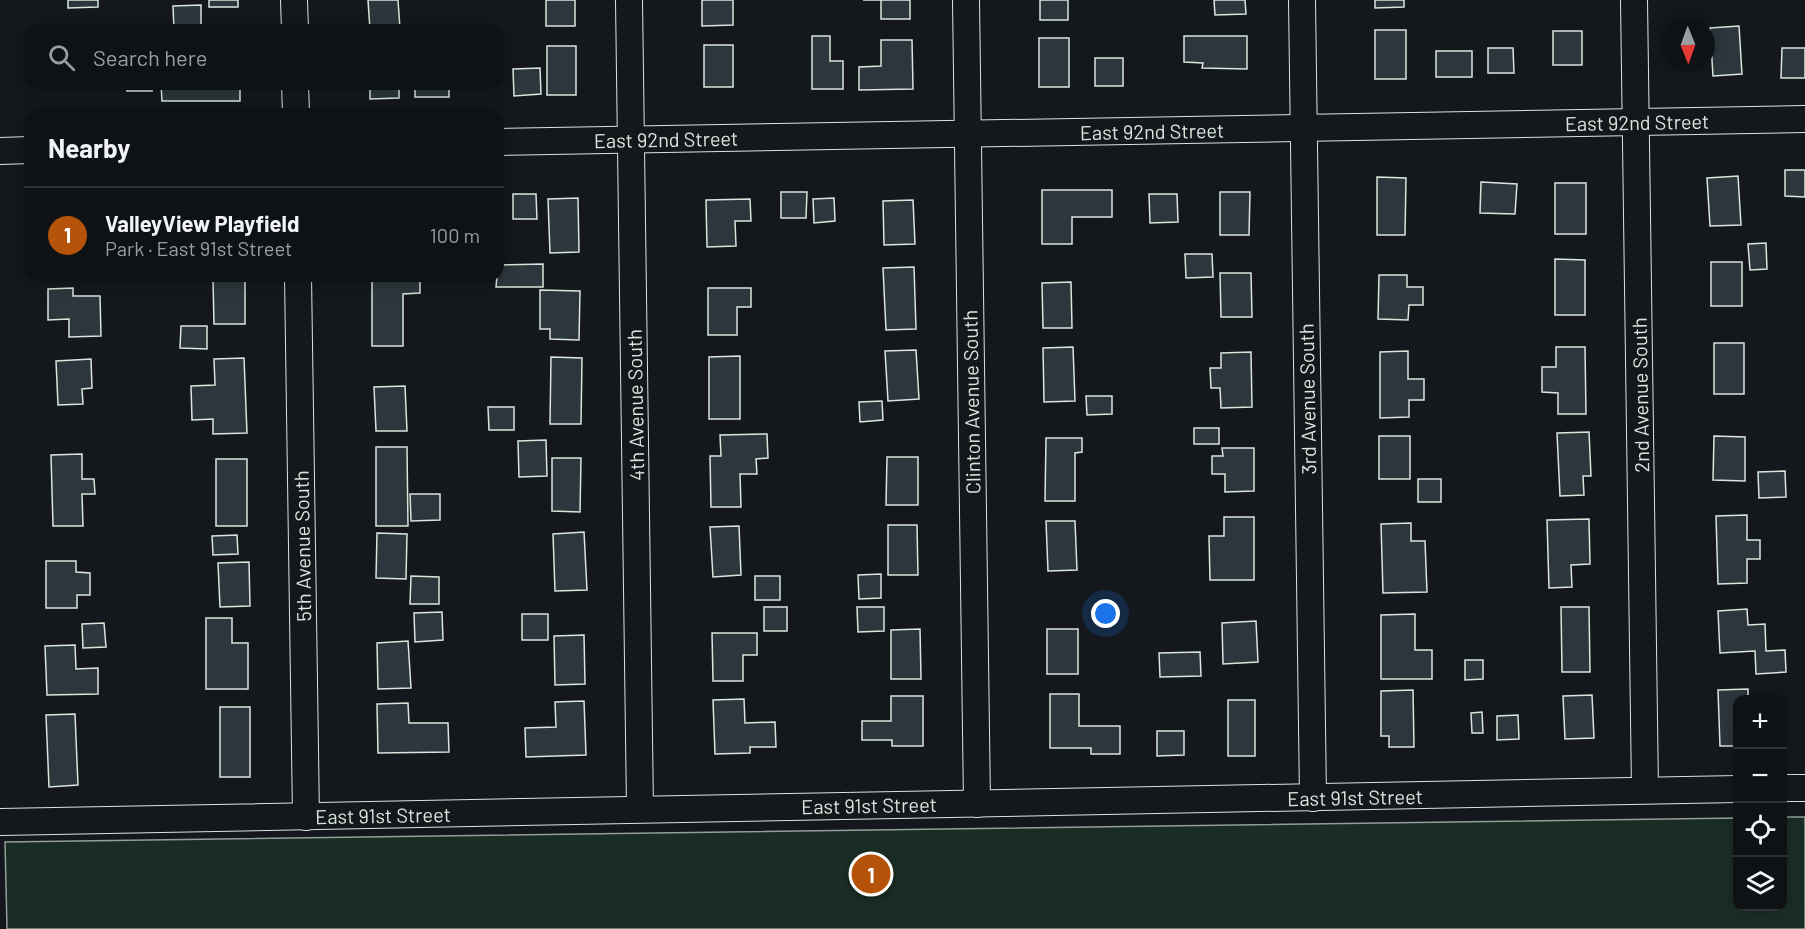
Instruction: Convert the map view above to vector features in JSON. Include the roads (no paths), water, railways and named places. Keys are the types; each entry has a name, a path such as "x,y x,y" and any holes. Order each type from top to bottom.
{"street":[{"path":"294,0 295,24"},
{"name":"4th Avenue South","path":"629,0 640,809"},
{"name":"Clinton Avenue South","path":"966,0 977,804"},
{"name":"3rd Avenue South","path":"1302,0 1313,798"},
{"name":"2nd Avenue South","path":"1634,0 1646,790"},
{"path":"295,90 296,108"},
{"name":"East 92nd Street","path":"504,142 1805,119"},
{"path":"0,151 24,150"},
{"name":"5th Avenue South","path":"298,282 306,817"},
{"path":"1787,788 1805,788"},
{"name":"East 91st Street","path":"0,822 1733,789"}],"place":[{"name":"ValleyView Playfield","path":"871,874"}]}
